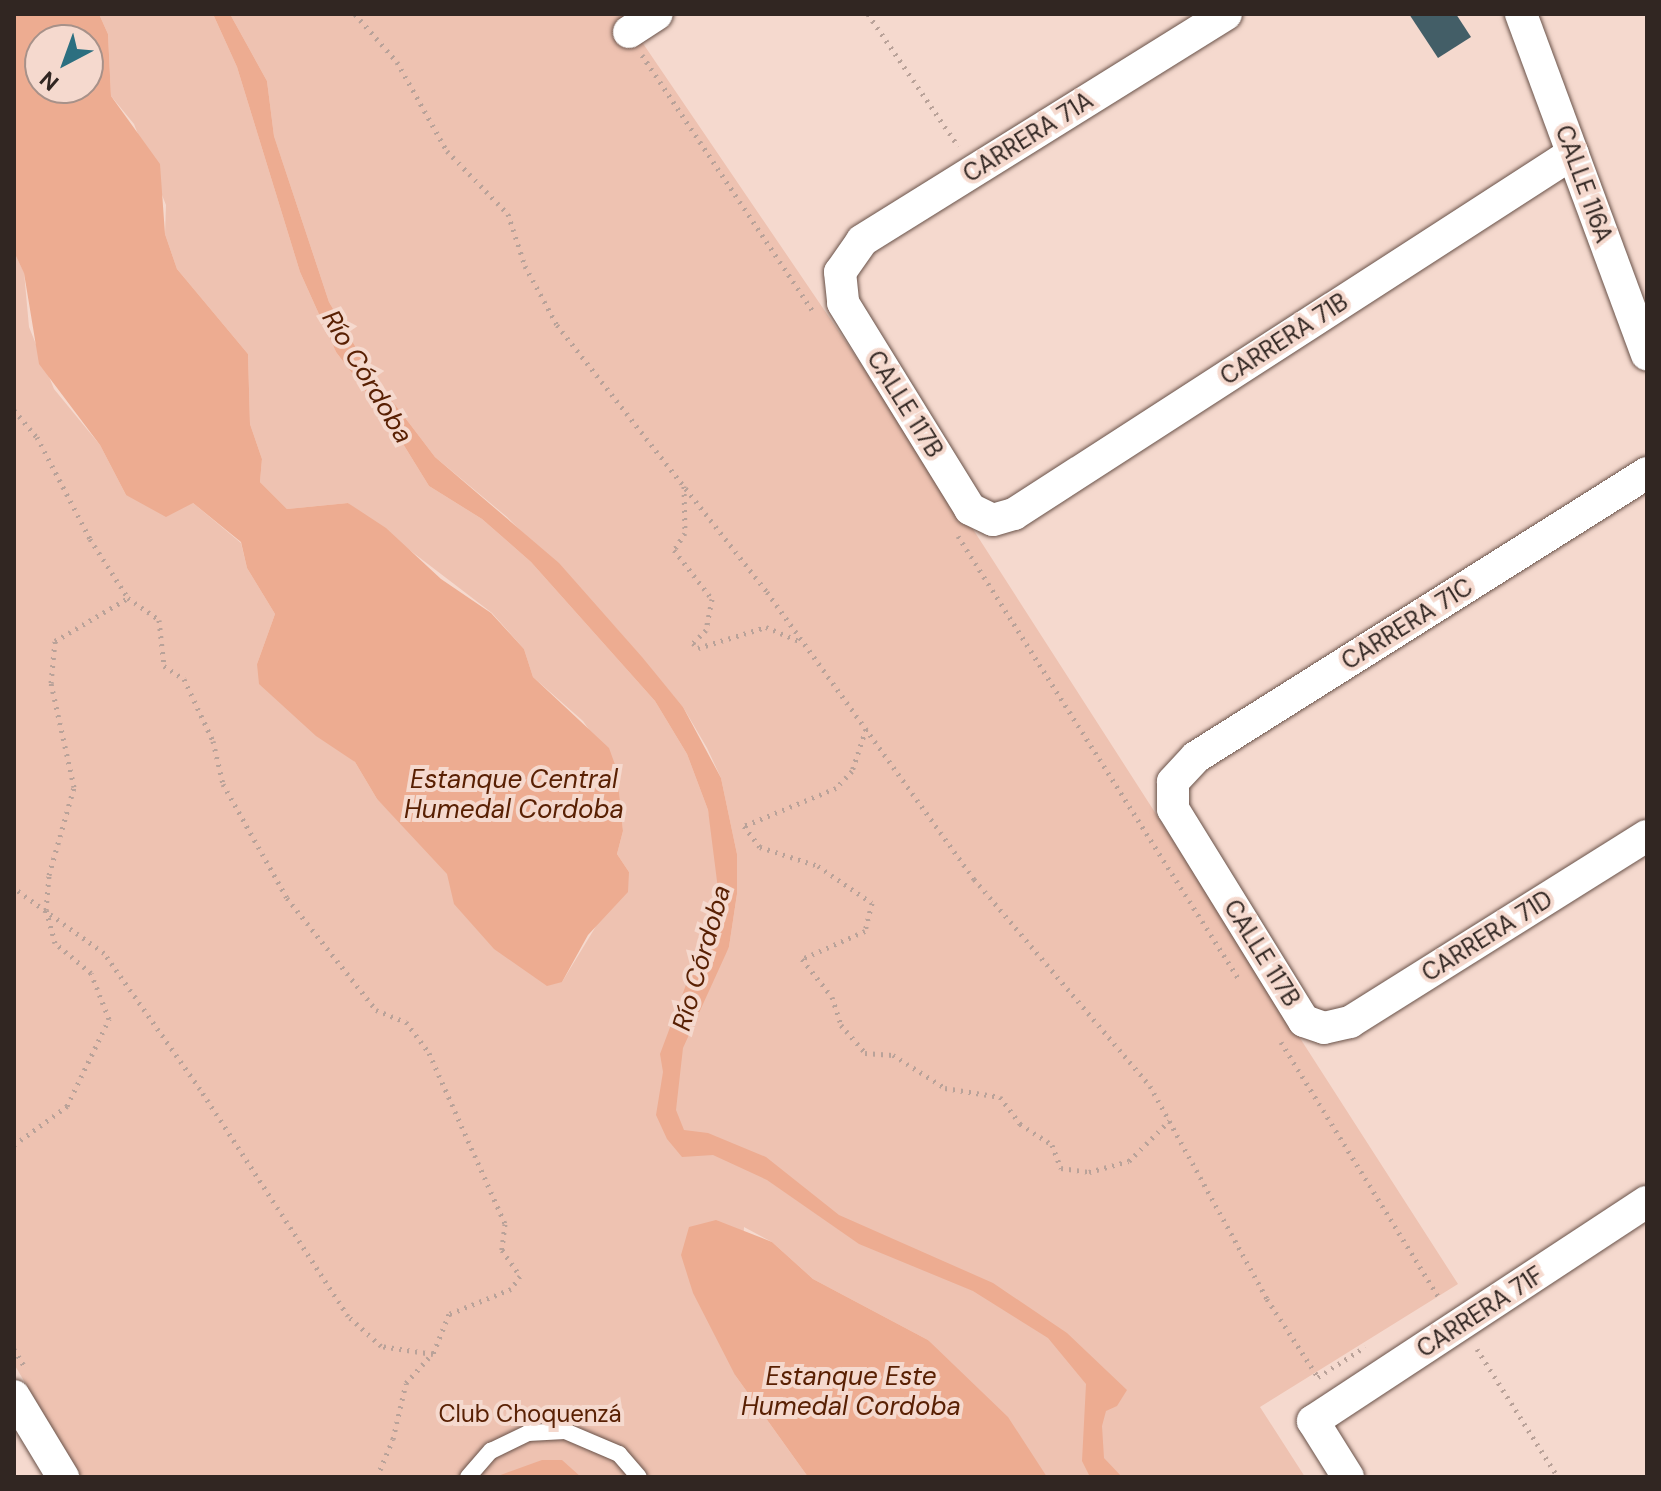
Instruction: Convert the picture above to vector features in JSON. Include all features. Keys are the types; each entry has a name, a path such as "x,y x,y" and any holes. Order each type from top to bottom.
{"street":[{"path":"629,32 657,14"},
{"name":"CARRERA 71A","path":"840,272 862,241 1226,14"},
{"name":"CALLE 116A","path":"1521,14 1647,354"},
{"name":"CARRERA 71B","path":"993,520 1014,514 1573,153"},
{"name":"CALLE 117B","path":"840,272 843,303 962,497 970,509 993,520"},
{"name":"CARRERA 71C","path":"1173,782 1196,757 1647,473"},
{"name":"CALLE 117B","path":"1173,782 1173,809 1304,1021 1324,1028"},
{"name":"CARRERA 71D","path":"1324,1028 1350,1022 1647,836"},
{"name":"CARRERA 71F","path":"1348,1477 1313,1421 1647,1202"},
{"path":"14,1396 63,1477"}],"lane":[{"path":"468,1477 491,1451 528,1433 565,1431 619,1454 639,1477"}],"path":[{"path":"355,14 397,62 447,151 508,214 525,266 557,325 803,642 974,879 1150,1086 1267,1299 1318,1377 1369,1345"},
{"path":"868,14 975,170"},
{"path":"629,32 821,325"},
{"path":"14,410 37,437 90,539 128,598 159,620 164,666 184,679 213,741 223,784 287,898 376,1010 406,1022 429,1053 505,1224 502,1250 520,1276 511,1289 449,1314 433,1354 406,1383 393,1439 377,1477"},
{"path":"684,486 685,533 674,550 712,599 706,630 693,643 698,648 766,627 803,642"},
{"path":"955,531 1126,808 1242,984"},
{"path":"14,1145 67,1106 109,1019 91,973 55,943 46,910 49,875 74,787 51,683 55,641 128,598"},
{"path":"866,729 852,771 836,788 744,826 760,847 818,866 872,903 865,931 802,959 832,997 841,1025 865,1053 893,1055 945,1088 1000,1097 1020,1124 1052,1145 1061,1168 1089,1172 1129,1161 1169,1121"},
{"path":"14,888 104,953 200,1089 348,1316 381,1346 433,1354"},
{"path":"1275,1032 1444,1297 1431,1305"},
{"path":"1461,1324 1558,1477"}],"green space":[{"name":"Club Choquenzá","path":"99,14 213,14 237,67 300,272 336,352 392,426 429,486 482,519 531,562 655,701 687,754 708,810 718,861 719,897 690,974 719,965 729,947 737,894 737,854 721,778 707,748 683,707 616,628 507,517 435,457 371,373 329,302 274,136 267,81 230,14 623,14 969,523 1458,1284 1260,1407 1305,1477 1047,1477 928,1340 813,1279 772,1242 744,1227 735,1375 808,1477 81,1477 14,1364 14,252 24,272 29,327 54,389 100,445 126,495 193,503 241,543 247,568 275,614 257,664 355,762 377,799 562,982 629,872 617,854 623,831 617,770 583,721 533,677 524,649 492,613 348,503 287,509 260,482 262,459 250,424 248,354 177,269 165,234 166,205 134,124 111,96 108,34"}],"water":[{"name":"Estanque Central Humedal Cordoba","path":"14,14 99,14 104,24 24,24 24,104 104,104 104,25 108,34 111,96 160,164 165,234 177,269 248,354 250,424 262,459 260,482 287,509 348,503 386,528 441,579 491,613 524,649 533,677 609,748 617,770 623,831 617,854 629,872 628,892 588,935 562,982 547,986 494,949 454,904 447,874 377,799 355,762 316,736 259,684 257,664 275,614 247,568 241,542 193,503 166,517 126,495 100,445 39,364 24,273 14,252"},
{"name":"Río Córdoba","path":"213,14 230,14 267,81 274,136 329,302 371,373 435,457 559,563 642,657 683,707 721,778 737,854 737,894 729,947 683,1048 676,1110 684,1130 708,1133 766,1157 839,1215 993,1283 1067,1333 1127,1390 1117,1406 1106,1411 1102,1426 1104,1458 1122,1477 1090,1477 1082,1461 1086,1384 1048,1338 973,1291 859,1244 767,1180 713,1155 682,1157 667,1139 656,1115 663,1072 660,1054 719,897 708,810 687,754 655,701 531,562 482,519 429,486 392,426 336,352 300,272 237,67"},
{"name":"Estanque Este Humedal Cordoba","path":"716,1220 772,1242 813,1279 928,1340 1008,1417 1047,1477 808,1477 735,1375 693,1293 681,1255 689,1227"},
{"path":"542,1460 562,1460 581,1477 495,1477"}],"building":[{"path":"1409,14 1456,14 1471,37 1438,58"}]}
